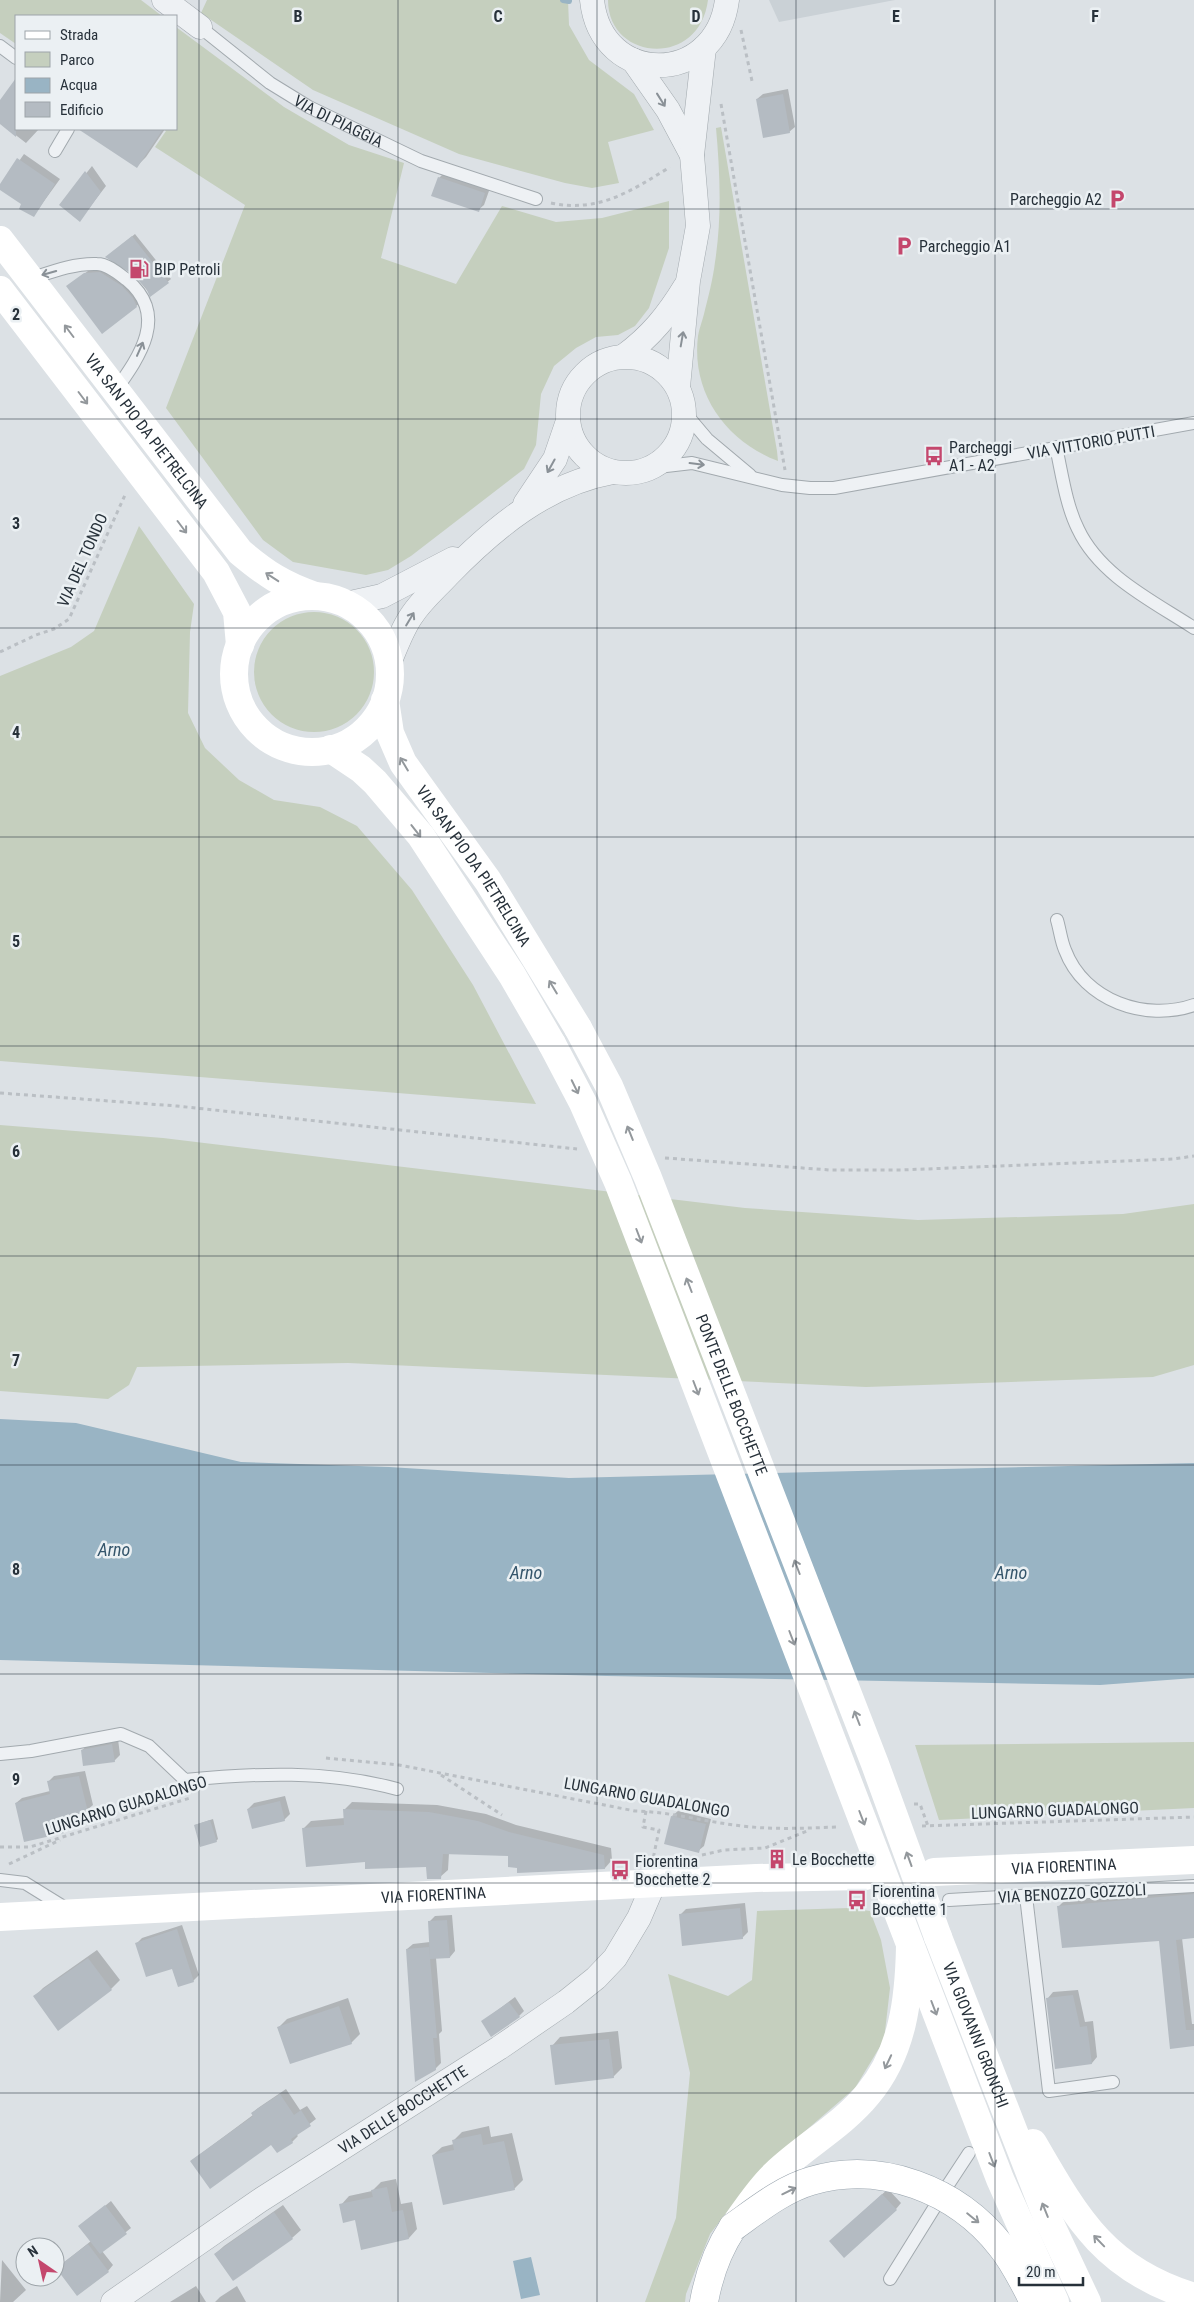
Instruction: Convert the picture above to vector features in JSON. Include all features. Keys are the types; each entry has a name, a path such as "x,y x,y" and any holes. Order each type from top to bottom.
{"main road":[{"name":"VIA SAN PIO DA PIETRELCINA","path":"0,240 240,552 271,578 285,586 316,596"},
{"name":"VIA SAN PIO DA PIETRELCINA","path":"0,290 216,572 237,612 240,645"},
{"path":"316,596 346,604 359,612 379,634 389,663 389,688 381,712 365,731 355,739 331,749 307,751 283,746 262,734 253,725 241,704 236,687 235,668 240,645 252,624 271,608 292,598 316,596"},
{"name":"VIA SAN PIO DA PIETRELCINA","path":"385,700 390,733 403,763 488,881 578,1028"},
{"name":"VIA SAN PIO DA PIETRELCINA","path":"331,749 361,769 375,782 421,836 512,975 552,1044"},
{"name":"PONTE DELLE BOCCHETTE","path":"578,1028 609,1086 648,1178 875,1764"},
{"name":"PONTE DELLE BOCCHETTE","path":"552,1044 582,1103 618,1182 845,1773"},
{"name":"VIA GIOVANNI GRONCHI","path":"875,1764 935,1928 1048,2217 1087,2302"},
{"name":"VIA GIOVANNI GRONCHI","path":"845,1773 1000,2179 1055,2302"},
{"name":"VIA FIORENTINA","path":"934,1872 1194,1860"},
{"name":"VIA FIORENTINA","path":"0,1917 657,1871 756,1878 866,1876"},
{"path":"704,2302 708,2278 716,2258 733,2227 760,2190 776,2173 858,2105 884,2070 896,2045 906,2010 910,1946"},
{"path":"993,2076 1069,2206 1082,2222 1109,2252 1133,2271 1189,2295"},
{"path":"733,2227 780,2195 811,2181 852,2175 878,2174 903,2179 922,2186 956,2204 986,2229 1003,2248 1034,2302"}],"street":[{"name":"VIA DI PIAGGIA","path":"164,0 200,27"},
{"path":"592,0 596,21 607,40 622,54 633,60 650,65 668,65 689,59 704,48 720,27 727,0"},
{"path":"683,159 704,48"},
{"path":"346,604 374,600 400,589 476,546 519,512 574,482 613,472 637,472 649,468 663,460 674,447 682,432 685,413 678,387 688,281 698,226 683,159 664,104 633,60"},
{"path":"613,472 596,465 582,454 572,438 568,421 568,407 578,382 598,364 624,356 650,336 668,315 688,281"},
{"path":"624,356 649,361 670,376 678,387"},
{"path":"519,512 551,466 568,421"},
{"path":"389,663 412,616 476,546"},
{"name":"VIA DELLE BOCCHETTE","path":"113,2302 259,2201 499,2048 566,2002 596,1978 615,1958 639,1918 657,1871"}],"lane":[{"name":"VIA DI PIAGGIA","path":"200,27 270,83 309,108 422,161 536,199"},
{"path":"0,46 15,57"},
{"path":"55,151 67,130"},
{"path":"30,278 73,266 99,264 116,272 141,295 148,310 150,325 132,367 115,391"},
{"name":"VIA VITTORIO PUTTI","path":"685,413 707,440 752,476"},
{"name":"VIA VITTORIO PUTTI","path":"649,468 692,463 752,476 782,485 834,488 1194,423"},
{"path":"1056,447 1072,515 1078,531 1101,562 1123,582 1194,628"},
{"path":"1057,920 1065,951 1080,976 1102,996 1126,1006 1155,1012 1178,1011 1194,1005"},
{"path":"0,1754 31,1751 121,1734 149,1746 185,1780 256,1773 302,1774 356,1779 397,1789"},
{"path":"0,1880 25,1883 71,1912"},
{"name":"VIA BENOZZO GOZZOLI","path":"949,1900 1194,1886"},
{"path":"1026,1896 1049,2090 1113,2082"},
{"path":"946,2188 969,2153"},
{"path":"890,2279 936,2205"}],"path":[{"path":"738,40 744,32 752,80"},
{"path":"721,101 784,462 782,485"},
{"path":"536,199 568,206 594,205 634,190 683,159"},
{"name":"VIA DEL TONDO","path":"0,652 36,635 54,629 69,619 125,495"},
{"name":"LUNGARNO GUADALONGO","path":"502,1815 438,1773 646,1811 664,1812 741,1826 810,1829 844,1826"},
{"name":"LUNGARNO GUADALONGO","path":"0,1847 30,1847 196,1796"},
{"path":"646,1811 643,1827 659,1830 652,1860 657,1871"},
{"name":"LUNGARNO GUADALONGO","path":"918,1826 1194,1817"},
{"path":"698,1856 724,1850 765,1848 793,1838 810,1829"},
{"path":"4,1866 71,1835"}],"shaded area":[{"path":"769,0 895,0 779,22"}],"green space":[{"path":"0,0 141,0 161,15 15,15 15,43 0,33"},
{"path":"207,0 568,0 569,25 589,60 634,94 654,130 608,142 619,183 592,188 565,183 459,154 313,90 201,13"},
{"path":"608,0 708,0 701,22 689,38 672,46 655,49 637,45 622,35 612,20"},
{"path":"178,28 284,107 349,145 404,163 381,258 456,284 502,206 556,222 602,218 669,201 669,248 649,308 635,326 618,335 596,337 576,348 554,366 541,394 536,445 524,469 411,556 388,570 366,575 293,562 263,540 166,408 245,205 155,147 166,131 164,130 178,130"},
{"path":"721,127 778,461 759,452 728,428 716,412 700,377 697,357 698,336 713,275 719,229 719,178 716,128"},
{"path":"139,526 194,604 190,632 188,713 205,748 239,780 274,800 320,807 357,826 412,890 473,985 536,1104 0,1061 0,676 71,647 94,631"},
{"path":"314,612 337,616 356,630 370,649 374,672 370,695 356,714 337,728 314,732 291,728 272,714 258,695 254,672 258,649 272,630 291,616"},
{"path":"0,1125 163,1138 745,1208 918,1220 1123,1214 1194,1204 1194,1365 1153,1377 866,1387 348,1363 137,1367 129,1385 108,1399 0,1391"},
{"path":"1194,1742 1194,1808 939,1820 915,1745"},
{"path":"849,1908 870,1911 881,1940 890,1988 884,2040 855,2088 803,2133 741,2194 710,2234 686,2294 685,2302 645,2302 676,2218 690,2073 668,1974 728,1996 752,1980 757,1911"}],"water":[{"name":"Arno","path":"0,1419 76,1423 241,1462 389,1467 569,1478 1194,1463 1194,1678 1100,1685 607,1676 0,1660"},
{"path":"531,2257 540,2295 521,2299 513,2261"}],"building":[{"path":"15,79 16,137 0,124 0,100"},
{"path":"783,94 790,133 763,138 756,99"},
{"path":"80,130 162,130 137,168"},
{"path":"17,158 55,184 34,217 19,209 21,204 0,190 0,184"},
{"path":"85,171 101,192 80,222 59,205"},
{"path":"438,177 485,193 479,212 431,196"},
{"path":"132,236 169,283 150,297 146,288 132,274 105,257"},
{"path":"100,272 122,286 133,298 137,307 102,334 66,286 84,273"},
{"path":"112,1744 115,1762 83,1766 81,1750"},
{"path":"79,1776 88,1812 61,1818 64,1833 24,1842 15,1803 50,1794 47,1781"},
{"path":"280,1801 285,1821 252,1829 247,1809"},
{"path":"343,1809 429,1812 478,1821 509,1832 604,1855 605,1869 517,1873 517,1868 508,1867 508,1856 443,1854 441,1879 427,1879 426,1867 365,1869 365,1862 306,1867 302,1828 344,1825"},
{"path":"671,1816 706,1824 699,1853 664,1844"},
{"path":"210,1820 217,1842 200,1847 194,1825"},
{"path":"1194,1894 1194,1938 1176,1940 1186,2030 1194,2030 1194,2046 1170,2049 1159,1941 1062,1948 1057,1906"},
{"path":"740,1908 743,1939 682,1946 679,1914"},
{"path":"447,1920 450,1958 430,1959 428,1921"},
{"path":"177,1929 194,1982 178,1987 172,1969 146,1977 135,1943"},
{"path":"429,1947 437,2038 433,2038 436,2070 415,2082 406,1949"},
{"path":"88,1958 112,1990 58,2031 33,1996"},
{"path":"1073,1995 1080,2027 1087,2026 1092,2064 1055,2069 1046,1998"},
{"path":"509,2002 520,2017 491,2037 481,2021"},
{"path":"339,2006 352,2044 290,2064 277,2027"},
{"path":"609,2039 614,2078 555,2085 550,2045"},
{"path":"280,2094 294,2115 301,2110 311,2126 291,2139 293,2143 277,2153 271,2145 210,2189 190,2161 253,2116 251,2113"},
{"path":"481,2134 483,2145 504,2141 515,2190 443,2205 432,2155 454,2150 452,2140"},
{"path":"387,2187 392,2212 403,2210 409,2239 361,2250 355,2220 343,2223 339,2204 373,2197 371,2190"},
{"path":"882,2194 897,2210 844,2258 829,2241"},
{"path":"105,2205 127,2234 100,2254 78,2226"},
{"path":"274,2212 293,2239 233,2281 214,2254"},
{"path":"88,2244 109,2272 77,2296 65,2280 65,2261"}],"waterway":[{"path":"563,0 569,1"}],"place":[{"name":"Parcheggio A2","path":"1117,199"},
{"name":"Parcheggio A1","path":"904,246"},
{"name":"BIP Petroli","path":"139,269"},
{"name":"Parcheggi A1 - A2","path":"934,456"},
{"name":"Le Bocchette","path":"777,1859"},
{"name":"Fiorentina Bocchette 2","path":"620,1870"},
{"name":"Fiorentina Bocchette 1","path":"857,1900"}]}
